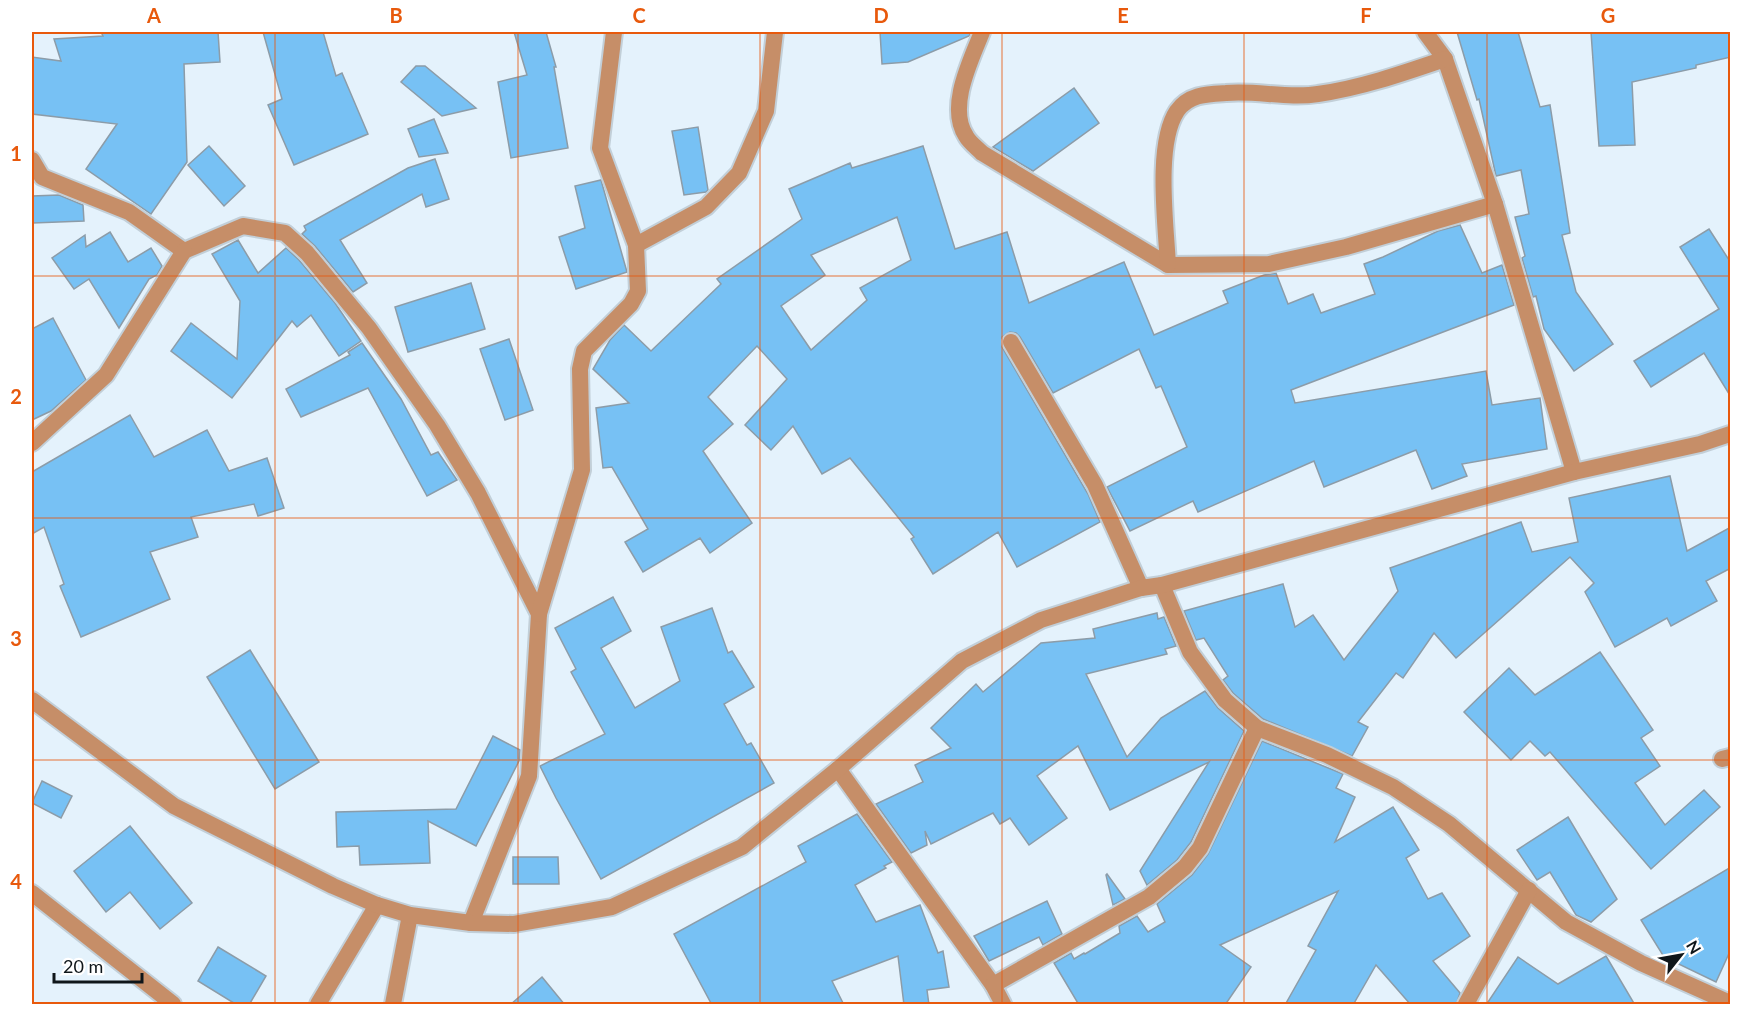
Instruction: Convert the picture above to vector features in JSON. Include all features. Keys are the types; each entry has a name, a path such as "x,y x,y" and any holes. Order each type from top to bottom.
{"street":[{"path":"471,923 529,776 539,614 582,470 579,369 584,351 631,304 638,291 636,245 600,148 614,32"},
{"path":"636,245 706,207 739,173 766,111 776,32"},
{"path":"982,32 966,72 958,110 965,136 982,153 1168,265 1269,264 1346,247 1495,204"},
{"path":"1425,32 1445,59 1495,204 1574,472"},
{"path":"1168,265 1164,166 1171,123 1178,109 1196,95 1231,92 1316,95 1381,80 1445,59"},
{"path":"32,160 42,177 129,212 184,251"},
{"path":"32,443 106,375 184,251 243,226 285,233 307,252 369,328 437,425 478,493 539,614"},
{"path":"1011,342 1095,485 1141,588"},
{"path":"32,700 174,806 294,867 377,905 410,915 471,923 514,924 612,907 742,847 838,769 962,661 1041,620 1141,588 1162,585 1574,472 1731,435"},
{"path":"1162,585 1190,652 1225,700 1257,728 1327,755 1393,787 1449,824 1566,922 1641,963 1731,1003"},
{"path":"993,985 1149,897 1185,867 1200,848 1257,728"},
{"path":"838,769 993,985 1004,1005"},
{"path":"1466,1005 1529,890"},
{"path":"32,893 173,1005"},
{"path":"318,1005 377,905"},
{"path":"393,1005 410,915"}],"building":[{"path":"101,32 218,32 220,62 184,64 187,162 151,214 86,169 117,124 32,114 32,57 61,61 54,39 103,36"},
{"path":"263,32 323,32 336,76 342,73 368,134 294,165 268,105 282,99"},
{"path":"514,32 546,32 556,67 554,67 568,148 511,158 498,82 527,75"},
{"path":"880,32 971,32 969,36 908,62 882,64"},
{"path":"1457,32 1518,32 1540,107 1550,105 1570,233 1562,235 1576,292 1613,344 1574,371 1544,329 1536,296 1533,297 1522,258 1525,256 1515,217 1529,214 1521,170 1496,176 1479,99 1477,100"},
{"path":"1591,32 1731,32 1731,57 1696,65 1696,68 1632,82 1635,145 1599,146"},
{"path":"416,66 425,66 476,108 442,116 401,82"},
{"path":"1074,88 1099,123 1033,171 993,147"},
{"path":"434,119 448,153 419,157 408,129"},
{"path":"698,127 708,190 684,195 672,131"},
{"path":"209,146 245,186 224,206 188,165"},
{"path":"923,146 955,249 1007,232 1029,303 1124,262 1154,335 1228,303 1223,291 1264,275 1276,273 1288,304 1313,294 1321,313 1375,294 1364,264 1438,231 1460,225 1482,273 1502,265 1514,305 1291,390 1295,403 1486,371 1492,405 1540,398 1547,449 1462,464 1467,476 1432,489 1416,450 1324,487 1314,461 1198,512 1193,501 1130,531 1107,487 1187,447 1161,386 1156,388 1139,349 1053,393 1020,337 1010,332 1002,337 1002,347 1088,494 1100,522 1017,567 998,532 933,574 911,539 914,537 850,458 822,474 793,426 771,450 745,425 787,379 757,346 708,397 733,424 703,451 752,523 710,553 700,538 643,572 625,542 648,529 612,467 603,468 596,408 629,403 593,369 610,340 624,325 651,351 721,284 717,279 802,219 789,189 850,163 852,168","holes":["897,217 911,260 860,288 867,300 811,350 781,306 825,275 811,255"]},
{"path":"435,159 449,199 426,207 422,194 340,240 367,283 353,292 315,246 302,234 306,230 304,226 408,168"},
{"path":"601,180 627,272 576,289 559,237 585,228 575,186"},
{"path":"59,195 83,205 84,221 33,223 32,196"},
{"path":"1709,229 1731,263 1731,397 1704,353 1651,387 1634,361 1719,309 1680,247"},
{"path":"110,232 128,262 151,248 162,266 157,275 149,279 119,328 89,279 74,289 52,258 85,235 86,247"},
{"path":"238,240 258,273 286,248 335,303 361,341 339,356 311,315 297,327 292,321 232,398 171,351 191,323 237,359 240,301 212,254"},
{"path":"471,283 485,329 408,352 395,307"},
{"path":"53,318 86,380 51,411 32,420 32,329"},
{"path":"509,339 533,410 505,420 480,349"},
{"path":"362,343 401,399 431,455 438,452 457,480 427,496 368,388 301,417 286,389 350,355 348,352"},
{"path":"130,415 154,457 207,430 229,471 267,458 284,508 258,516 254,504 191,517 198,537 150,552 170,599 81,637 60,586 64,584 44,527 32,534 32,472"},
{"path":"1670,476 1687,551 1731,527 1731,568 1706,581 1717,601 1671,626 1667,618 1615,647 1585,592 1594,583 1570,557 1456,658 1434,633 1403,678 1396,673 1358,722 1368,727 1352,756 1263,719 1233,693 1223,680 1228,676 1204,638 1196,640 1184,611 1283,584 1295,627 1313,615 1344,660 1398,591 1390,568 1521,522 1532,552 1578,542 1569,498"},
{"path":"613,597 631,631 601,648 635,708 680,681 661,627 712,608 728,653 732,651 754,687 724,704 747,745 751,743 774,783 601,879 540,766 605,734 571,672 576,669 555,628"},
{"path":"1157,613 1158,619 1164,617 1176,646 1165,649 1167,654 1086,674 1127,757 1161,718 1205,691 1218,708 1244,731 1191,842 1177,860 1147,885 1140,871 1209,762 1110,810 1078,746 1037,776 1067,818 1029,845 1010,818 1000,824 993,813 931,844 925,831 927,845 911,853 876,804 923,782 915,765 951,748 931,728 976,684 983,692 1041,643 1095,638 1093,629"},
{"path":"250,650 319,762 275,789 207,677"},
{"path":"1600,652 1653,730 1641,738 1660,766 1635,783 1665,825 1704,790 1720,807 1651,869 1550,752 1545,756 1530,741 1511,760 1464,712 1509,668 1535,695"},
{"path":"493,736 520,750 519,761 476,846 428,821 430,863 360,865 359,846 337,847 336,812 456,809"},
{"path":"1262,741 1343,774 1336,788 1355,797 1335,842 1393,807 1419,850 1406,858 1428,899 1442,893 1470,936 1433,961 1460,993 1456,1005 1411,1005 1376,965 1353,1005 1285,1005 1316,950 1308,946 1338,891 1220,945 1251,967 1225,1005 1079,1005 1054,963 1071,953 1074,959 1085,954 1120,933 1119,926 1137,916 1148,932 1165,922 1157,904 1192,875 1208,854"},
{"path":"42,781 72,796 61,818 32,803"},
{"path":"857,814 892,862 884,866 886,868 855,885 876,922 920,905 938,953 943,951 949,987 927,990 929,1005 904,1005 898,956 832,981 844,1005 712,1005 674,934 806,862 798,846"},
{"path":"1568,817 1617,899 1591,922 1576,915 1550,872 1537,880 1517,850"},
{"path":"130,826 192,903 160,929 130,892 106,912 74,871"},
{"path":"513,857 558,857 559,884 513,884"},
{"path":"1731,867 1731,949 1716,982 1664,957 1641,920"},
{"path":"1106,875 1125,899 1113,905"},
{"path":"1047,901 1062,934 1043,945 1039,937 989,961 974,936"},
{"path":"218,947 266,976 249,1005 237,1005 198,981"},
{"path":"1606,956 1635,1005 1486,1005 1518,957 1558,984"},
{"path":"542,977 565,1005 510,1005"}]}
